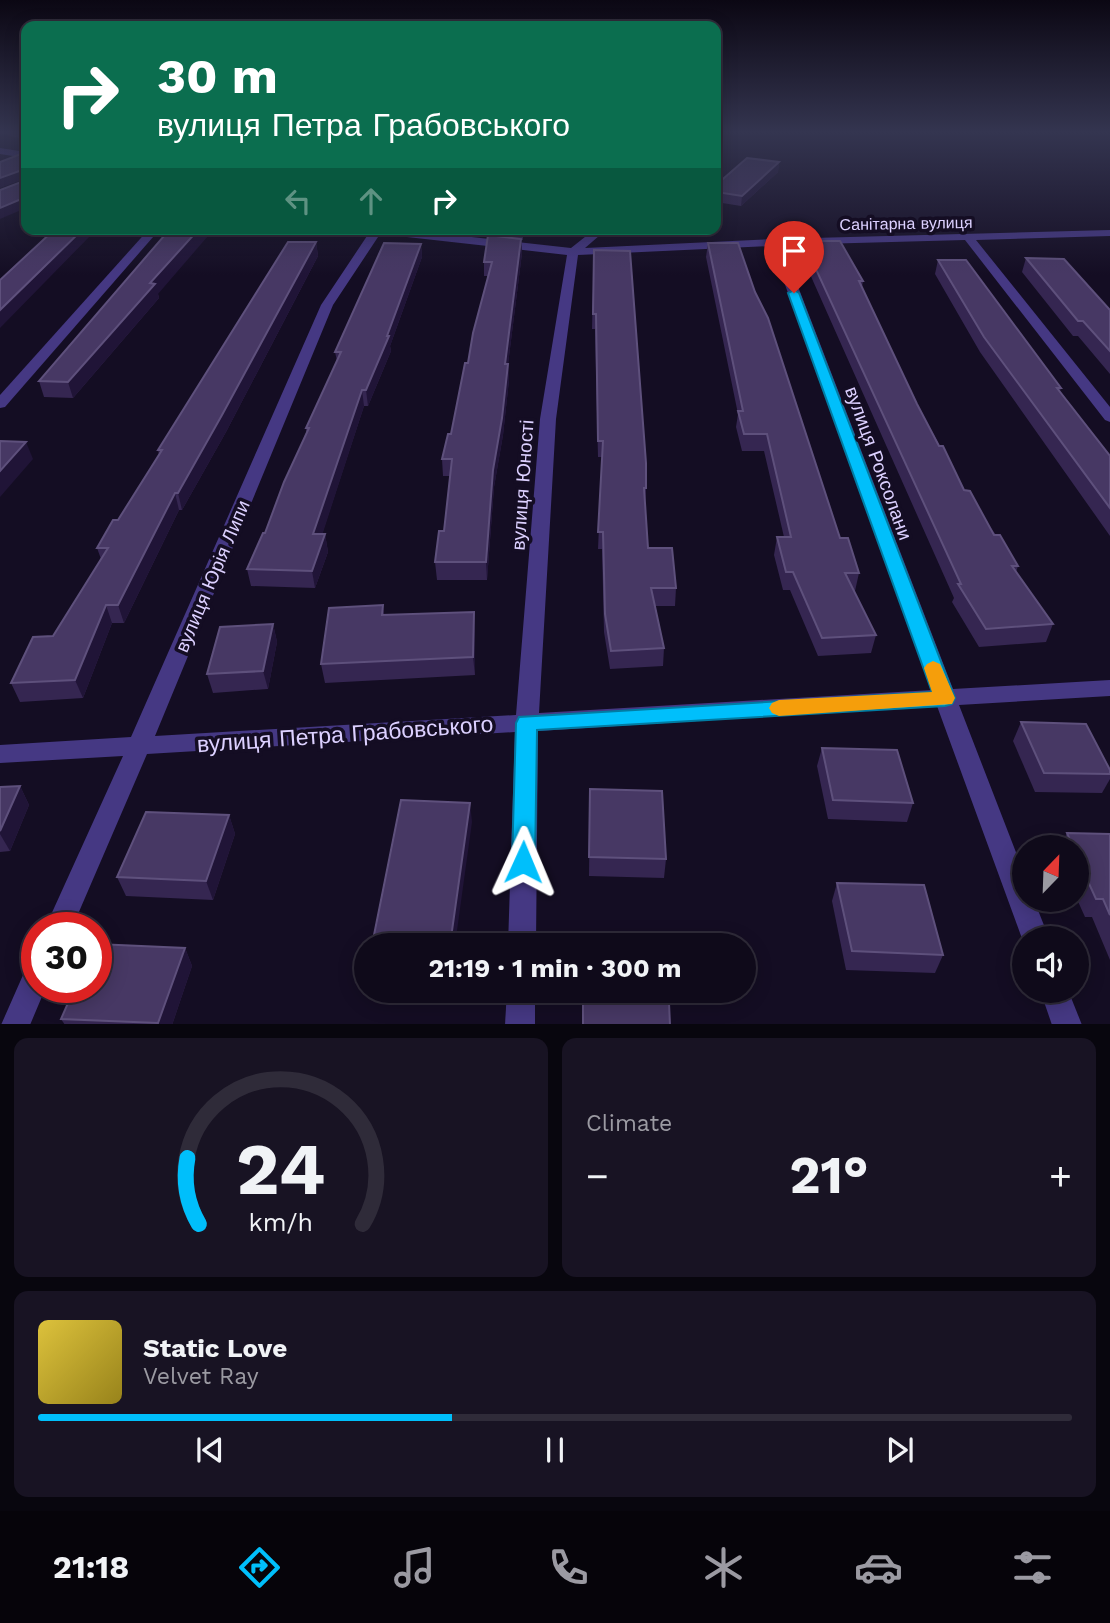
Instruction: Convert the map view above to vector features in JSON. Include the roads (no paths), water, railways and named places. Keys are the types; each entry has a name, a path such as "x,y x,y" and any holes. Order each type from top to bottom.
{"street":[{"name":"Санітарна вулиця","path":"418,235 573,252 775,242 1110,233"},
{"path":"0,404 150,235"},
{"name":"вулиця Юрія Липи","path":"65,912 327,305 369,235"},
{"path":"573,252 594,235"},
{"path":"969,238 1110,417"},
{"name":"вулиця Роксолани","path":"775,242 1030,926"},
{"name":"вулиця Юності","path":"522,933 527,723 548,419 573,252"},
{"name":"вулиця Петра Грабовського","path":"0,754 1110,688"},
{"path":"15,1024 25,1003"},
{"path":"520,1024 521,1003"},
{"path":"1059,1003 1067,1024"}]}
